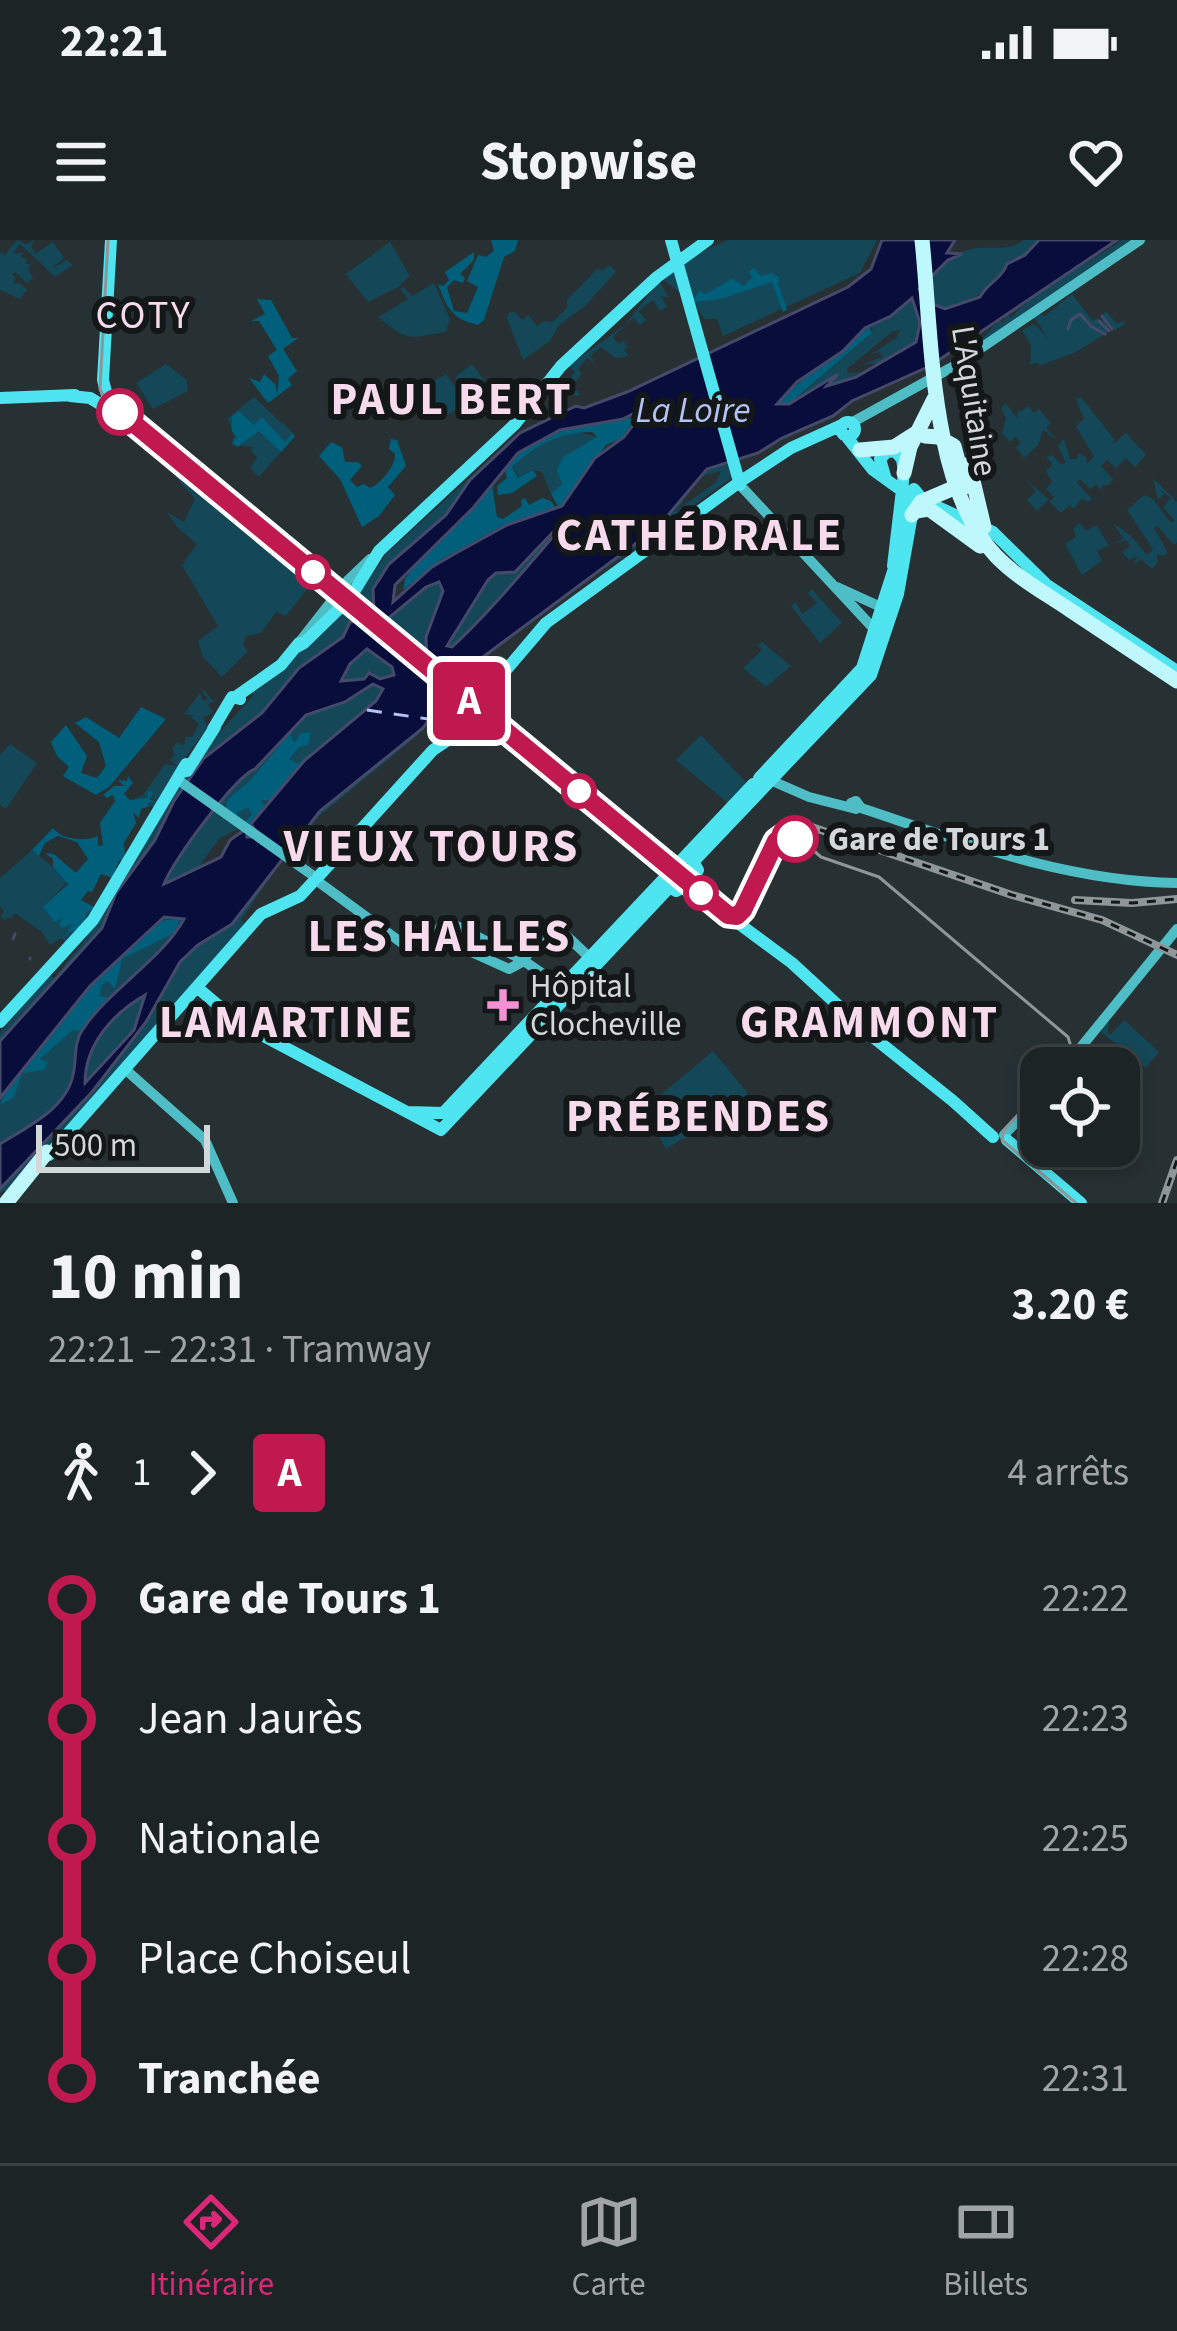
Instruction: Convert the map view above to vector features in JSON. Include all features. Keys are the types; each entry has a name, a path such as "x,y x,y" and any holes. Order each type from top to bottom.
{"highway":[{"name":"L'Aquitaine","path":"924,240 940,416 954,486 974,526 995,555 1029,580 1177,674"},
{"path":"850,433 894,447 940,416"},
{"path":"940,416 986,526"},
{"path":"916,493 940,416"},
{"path":"916,493 967,472"},
{"path":"916,493 1012,574 1029,580"},
{"path":"916,493 926,507 985,550"},
{"path":"8,1203 48,1153"}],"main road":[{"path":"100,395 110,240"},
{"path":"671,240 739,480 835,586 847,596 887,611"},
{"path":"48,1153 203,990 269,910 297,901 436,753 546,623 739,480 791,448 850,433 873,411 956,365 1140,240"},
{"path":"683,283 687,261 715,242"},
{"path":"608,328 665,271 715,242"},
{"path":"300,644 338,592 509,430 559,367 639,302 664,275 675,275 683,283"},
{"path":"0,398 100,395 338,592"},
{"path":"850,433 885,476 959,514"},
{"path":"850,433 873,470 1003,535 1045,579 1177,674"},
{"path":"203,990 244,1025 441,1130 447,1115 762,781 838,702 871,675 916,493 901,456 890,451 880,460 885,476"},
{"path":"739,480 880,633"},
{"path":"896,580 916,493"},
{"path":"0,1022 93,920 153,818 236,700 279,667 350,598 379,551"},
{"path":"180,778 402,943 473,951 509,969 554,924 593,961"},
{"path":"762,781 1067,873 1177,883"},
{"path":"663,888 678,891 690,884 698,870 693,856"},
{"path":"690,884 1003,1137 1077,1203"},
{"path":"412,945 422,934 437,932 446,920 566,990"},
{"path":"1082,1047 1177,931"},
{"path":"126,1070 206,1140 233,1203"},
{"path":"48,1153 98,1102"},
{"path":"401,1111 447,1115"},
{"path":"1003,1137 1020,1118"}],"shaded area":[{"path":"17,240 26,244 35,240 31,246 35,254 53,242 64,258 51,269 67,260 73,265 55,277 20,244 13,254 24,252 25,263 34,261 28,269 33,278 27,283 12,274 13,284 20,283 27,290 20,299 0,290 0,252 5,255"},
{"path":"491,240 518,240 515,251 504,257 484,320 478,325 452,311 438,284 443,286 449,280 445,272 474,252 474,260 460,274 463,283 454,280 447,287 454,311 467,313 478,287 467,281 478,255 486,257 494,251"},
{"path":"728,240 877,240 860,273 723,336 717,319 705,319 662,279 695,255"},
{"path":"1039,240 967,302 940,308 928,303 919,289 958,254 1010,247"},
{"path":"1122,240 1138,240 953,361 999,320 1003,323 1007,314 1011,318 1048,287"},
{"path":"390,242 410,276 368,302 346,274"},
{"path":"610,265 616,272 584,307 523,360 509,313 515,312 522,320 528,315 537,326 552,322 598,268 601,271"},
{"path":"753,268 761,276 771,273 780,278 787,310 783,312 772,282 721,299 692,302 699,291 706,294 732,279 744,286"},
{"path":"659,281 669,297 661,296 667,307 660,311 653,300 639,311 646,320 640,325 633,318 613,337 619,344 623,341 629,356 615,358 601,347 590,356 596,363 587,358 578,369 582,374 572,385 580,394 576,396 566,386 553,405 557,404 549,408 575,372 568,366 625,325"},
{"path":"434,283 450,319 446,332 409,336 378,317 408,299 403,287 412,296"},
{"path":"1072,294 1093,321 1103,322 1106,311 1117,324 1125,324 1115,330 1107,325 1110,331 1076,352 1030,365 1031,345 1022,330 1035,324 1048,339 1030,318 1038,313 1045,316"},
{"path":"912,297 920,323 916,342 881,363 861,365 883,357 880,352 870,355 900,330 893,331 847,369 848,373 861,372 827,387 833,376 792,402 868,337 873,330 868,327 891,316"},
{"path":"257,299 271,300 292,338 298,338 283,349 297,371 288,379 292,385 268,403 249,378 260,382 264,374 276,385 277,396 279,376 268,356 277,350 259,321 251,321 265,314"},
{"path":"869,327 872,333 789,404 778,405 778,400"},
{"path":"166,364 187,380 188,391 153,409 136,383"},
{"path":"472,364 490,388 490,403 475,413 465,403 442,419 422,388 446,374 465,400 470,394 455,377"},
{"path":"254,397 295,436 259,477 250,468 257,457 253,447 231,445 234,437 228,418"},
{"path":"1081,397 1114,439 1113,444 1126,433 1146,455 1135,467 1126,458 1116,468 1107,460 1101,466 1118,485 1113,480 1103,484 1102,490 1096,485 1090,489 1080,479 1077,483 1092,499 1089,502 1081,499 1074,509 1070,505 1061,513 1048,500 1037,511 1027,500 1036,491 1025,479 1051,501 1054,497 1046,489 1052,482 1046,471 1053,464 1046,457 1052,455 1066,463 1058,446 1064,439 1070,459 1078,459 1078,453 1086,457 1087,464 1094,457 1076,426 1084,419 1076,399"},
{"path":"1006,404 1018,419 1017,413 1029,406 1034,413 1039,409 1057,440 1043,430 1038,445 1024,458 1016,437 1010,442 1002,433 1006,418 1001,408"},
{"path":"239,411 254,425 262,417 285,442 292,434 275,415 295,436 281,452 259,431 237,447 232,417"},
{"path":"634,418 624,437 606,445 562,505 551,494 562,484 557,470 563,457 597,437 592,432 559,437 530,452 512,467 518,478 533,470 537,476 512,493 498,495 497,486 507,478 504,468 530,446 582,425"},
{"path":"578,432 598,437 559,476 563,484 551,494 542,472 532,470 519,478 512,466 519,460 551,440"},
{"path":"514,437 523,451 392,589 392,600 504,526 554,508 592,577 483,657 485,661 465,685 466,679 457,680 454,687 353,602 387,553"},
{"path":"391,439 397,440 406,466 388,487 395,495 379,516 362,527 340,479 319,456 331,442 342,447 345,462 362,466 350,480 357,487 370,488 393,463"},
{"path":"715,465 729,465 734,476 598,575 658,527 680,501 673,513 715,483 721,471 701,476"},
{"path":"169,469 186,474 246,523 244,529 313,582 286,616 276,612 261,633 246,636 243,645 248,651 222,677 203,657 198,641 218,626 182,565 197,544 167,512 184,522 195,499"},
{"path":"1153,478 1177,502 1177,542 1174,545 1154,528 1168,553 1156,554 1158,562 1152,569 1141,559 1133,565 1138,556 1129,560 1122,552 1130,546 1126,540 1116,544 1123,538 1113,523 1147,555 1153,549 1127,510 1144,495 1153,499 1171,523 1175,521 1163,507 1171,498 1159,489 1164,494 1158,500"},
{"path":"492,485 497,517 503,519 522,506 525,498 529,505 542,498 556,508 502,526 442,559 403,590 415,565"},
{"path":"1080,523 1086,531 1096,525 1109,545 1097,551 1102,561 1082,575 1065,544 1076,537 1073,529"},
{"path":"812,589 842,623 820,643 791,606 796,602 802,614 817,603 808,593"},
{"path":"350,606 450,690 419,734 318,817 282,859 241,920 247,925 14,1187 0,1193 0,1033 84,941 180,785 239,828 219,839 200,865 220,861 240,831 265,847 183,780 201,752 253,696 252,691"},
{"path":"762,642 791,666 766,687 743,668 762,650 758,645"},
{"path":"204,690 212,700 219,697 208,705 213,712 203,718 208,727 167,783 155,808 146,803 155,799 134,799 143,795 165,764 177,766 170,760 175,755 172,749 176,743 184,745 199,724 190,717 194,716 184,714 200,693 203,701 208,699"},
{"path":"141,707 166,719 109,787 96,795 63,776 69,767 51,742 66,725 87,756 81,773 97,778 106,766 99,742 75,723 86,717 119,738"},
{"path":"311,732 308,745 299,747 289,759 297,764 312,752 273,800 261,800 266,809 248,827 243,823 252,815 248,807 238,816 225,811 228,799 249,782 290,733 294,743 301,733"},
{"path":"701,735 745,781 747,786 729,804 676,760"},
{"path":"10,744 37,763 6,809 0,805 0,755"},
{"path":"128,776 133,783 124,794 130,800 148,798 148,790 153,793 149,799 156,802 146,803 150,806 141,809 139,818 133,812 136,823 124,843 125,858 112,878 101,874 92,892 81,900 96,908 87,912 82,928 69,932 64,940 72,924 62,928 63,918 55,922 43,907 68,884 45,853 54,854 76,873 88,859 77,842 58,836 45,843 39,856 32,850 53,828 74,839 98,836 98,846 103,845 100,823 115,801 113,795 103,795 114,786 124,786 118,780 127,781"},
{"path":"32,850 69,880 43,908 79,901 96,908 68,946 62,938 50,945 42,932 15,913 11,918 15,921 0,919 4,911 0,878"},
{"path":"165,920 179,920 176,932 122,959 115,989 108,981 101,985 100,996 108,998 81,1031 73,1030 40,1059 48,1062 44,1070 22,1073 14,1097 0,1105 8,1086 82,996 126,949"},
{"path":"1109,1019 1110,1035 1124,1020 1159,1052 1146,1068 1140,1063 1140,1047 1120,1047 1101,1032"},
{"path":"713,1051 747,1092 746,1101 666,1149 644,1109"}],"water":[{"name":"La Loire","path":"882,240 955,240 947,253 962,254 948,260 919,289 923,300 945,309 980,297 1007,264 1039,240 1117,240 930,366 852,401 833,416 758,453 707,469 658,527 483,657 423,728 320,811 232,924 180,962 146,1022 92,1092 0,1189 0,1144 44,1116 62,1098 73,1075 83,1029 184,919 164,917 90,986 0,1098 0,1041 102,928 116,893 155,840 174,801 204,758 262,713 299,668 343,637 350,622 368,620 374,613 373,589 389,564 446,515 470,480 520,433 576,406 584,408 627,392 848,287 871,269","holes":["912,298 920,323 916,342 856,377 827,386 838,374 789,404 777,404 865,328 891,316","643,412 624,437 595,458 562,506 507,525 456,553 432,567 393,602 395,585 473,508 518,453 560,430","558,531 480,620 452,647 447,646 496,573 515,572","439,582 443,591 426,637 427,660 422,666 370,628 379,617 385,621 426,587","367,649 392,667 394,675 380,679 369,673 364,679 341,681 350,664","373,684 383,689 376,701 305,760 251,824 252,837 247,837 246,829 230,840 221,857 164,884 220,803 306,715 345,702","145,995 134,1030 85,1083 95,1043 122,1011"]}],"waterway":[{"path":"1068,329 1080,314 1091,326"},
{"path":"1102,316 1112,329"},
{"path":"1099,321 1109,331"},
{"path":"1092,327 1105,334"},
{"path":"13,939 15,934"}],"ferry route":[{"path":"367,710 428,719"}],"tram line":[{"path":"108,240 100,389 106,401 728,915 736,917 742,912 781,836 805,843 821,857 879,877 1068,1037 1071,1047"},
{"name":"A","path":"120,412 728,915 741,914 776,841 783,836 795,839"},
{"path":"1020,1113 1004,1130 1002,1140 1020,1155"},
{"path":"1034,1167 1076,1203"}],"railway":[{"path":"803,824 1012,895 1102,920 1177,955"},
{"path":"1075,900 1177,899"},
{"path":"1162,1203 1177,1160"}],"place":[{"name":"Gare de Tours 1","path":"795,839"},
{"name":"Hôpital Clocheville","path":"503,1005"}],"district":[{"name":"COTY","path":"144,316"},
{"name":"PAUL BERT","path":"452,400"},
{"name":"CATHÉDRALE","path":"700,536"},
{"name":"VIEUX TOURS","path":"432,847"},
{"name":"LES HALLES","path":"440,937"},
{"name":"LAMARTINE","path":"287,1023"},
{"name":"GRAMMONT","path":"870,1023"},
{"name":"PRÉBENDES","path":"699,1117"}]}
